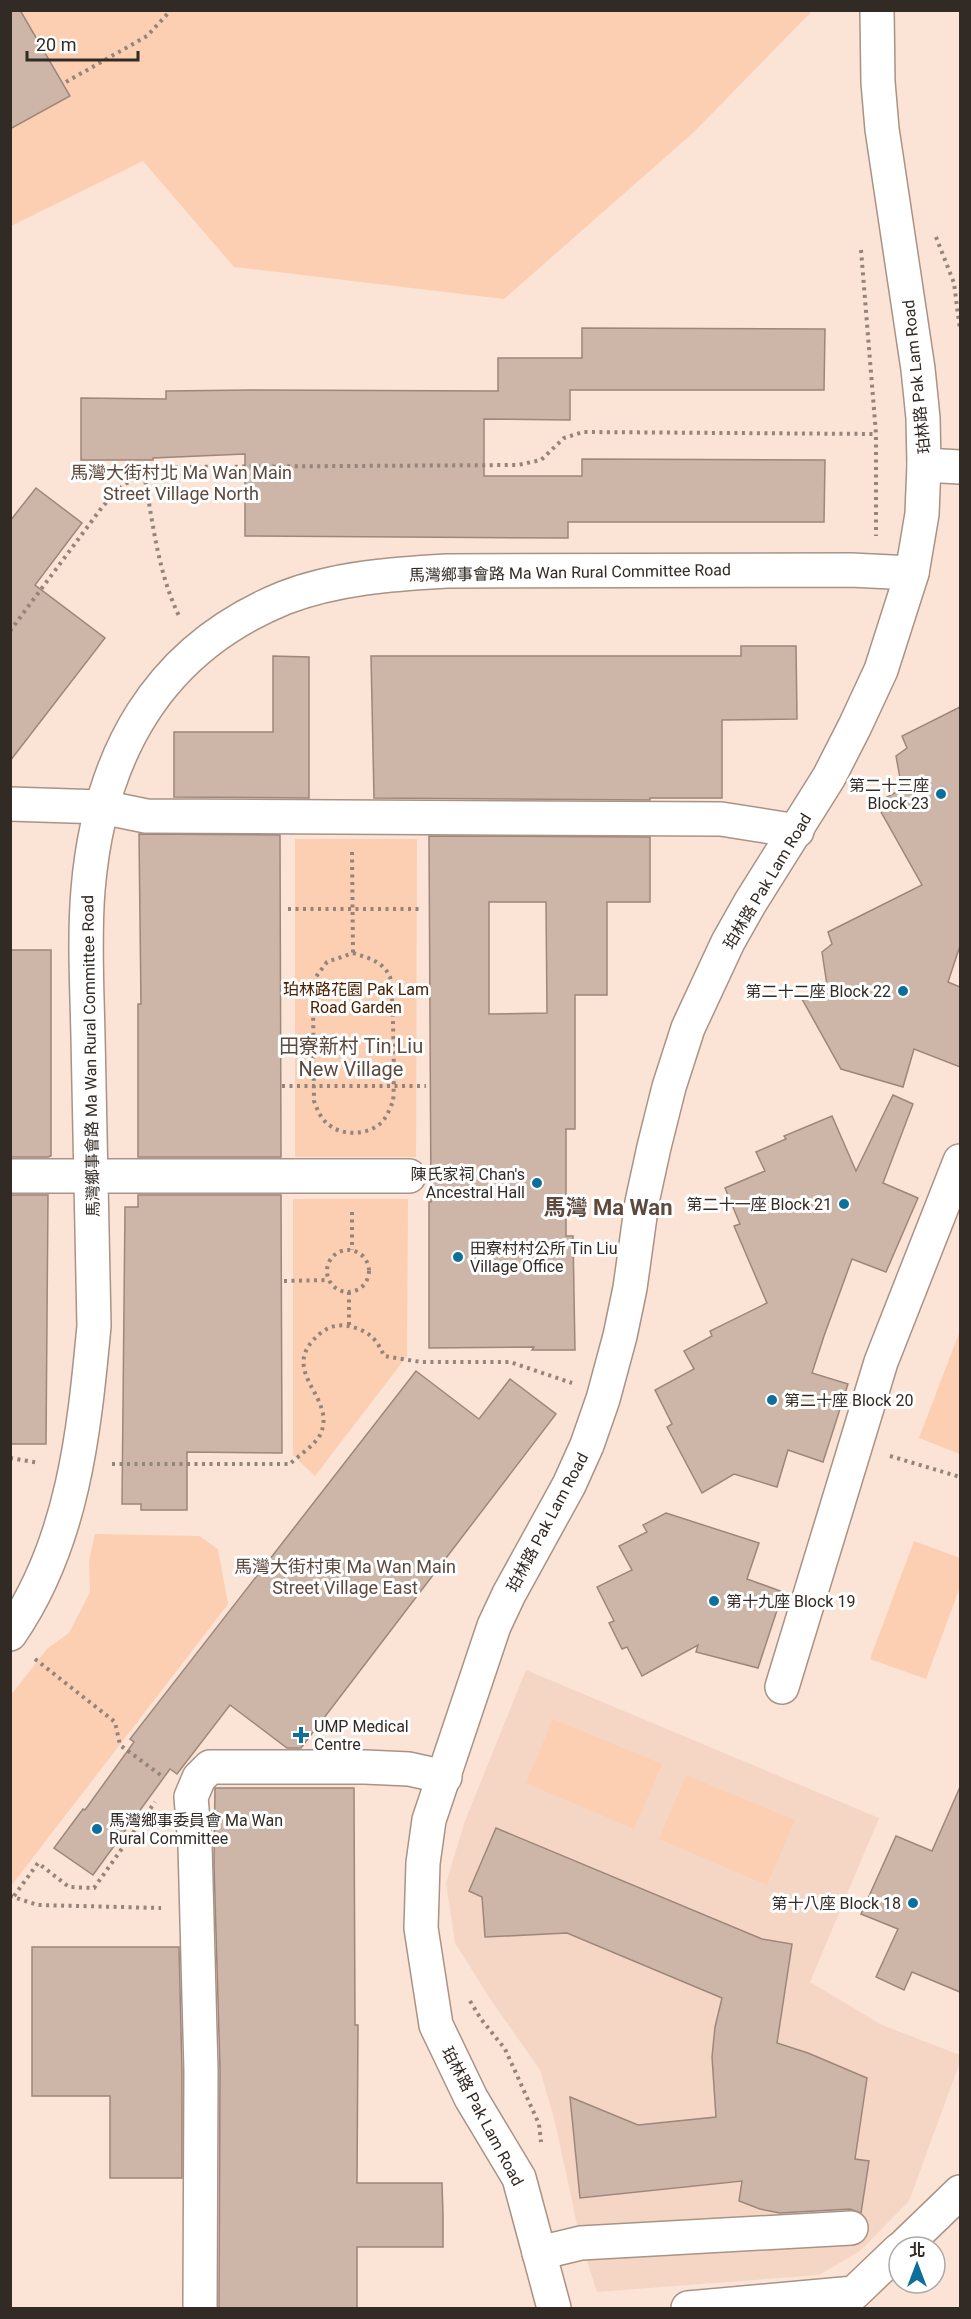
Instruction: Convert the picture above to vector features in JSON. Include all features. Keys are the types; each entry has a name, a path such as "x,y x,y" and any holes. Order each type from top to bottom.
{"street":[{"name":"珀林路 Pak Lam Road","path":"554,2308 519,2178 471,2098 436,2025 421,1928 423,1863 429,1820 494,1626 508,1594 569,1485 587,1445 603,1399 626,1307 642,1202 654,1147 669,1087 688,1028 750,903 829,777 881,670 912,573 922,514 924,465 918,369 882,129 878,82 877,10"},
{"path":"924,465 960,468"},
{"name":"馬灣鄉事會路 Ma Wan Rural Committee Road","path":"21,1645 26,1611 40,1584 62,1528 85,1418 94,1326 86,923 92,856 102,807 114,767 156,693 178,666 207,641 244,617 285,598 322,587 395,574 447,571 851,570 912,573"},
{"path":"10,804 102,807 146,816 721,819 797,831"},
{"path":"782,1688 881,1362 960,1161"},
{"path":"10,1176 409,1176"},
{"path":"200,2308 201,2071 195,1845 180,1789 199,1778 210,1767 408,1769 444,1777"},
{"path":"915,2235 960,2192"},
{"path":"539,2253 580,2243 851,2228"},
{"path":"688,2308 854,2293 887,2261"}],"path":[{"path":"66,82 147,36 171,10"},
{"path":"932,227 954,283 960,330"},
{"path":"861,244 876,434 876,535 873,545"},
{"path":"10,631 103,506 123,485 144,474 176,467 518,465 541,460 564,438 583,432 876,434"},
{"path":"144,474 165,581 171,600 182,621"},
{"path":"352,870 353,953"},
{"path":"288,909 421,909"},
{"path":"353,953 378,962 390,977 393,1100 385,1119 371,1130 351,1133 333,1128 320,1116 314,1101 313,998 315,978 327,962 353,953"},
{"path":"282,1086 426,1086"},
{"path":"344,1250 357,1251 367,1261 369,1275 361,1288 349,1292 339,1290 329,1280 328,1263 332,1257 344,1250"},
{"path":"284,1281 329,1280"},
{"path":"349,1292 349,1325"},
{"path":"107,1464 290,1464 320,1435 323,1413 318,1397 309,1386 303,1367 305,1353 311,1340 325,1329 339,1325 349,1325 369,1333 384,1356 421,1362 510,1362 576,1385"},
{"path":"855,1445 960,1477"},
{"path":"10,1458 44,1463"},
{"path":"21,1645 115,1722 120,1745 180,1789 94,1888 69,1887 38,1863 12,1896 38,1905 197,1909"},
{"path":"468,1998 480,2019 505,2049 539,2124 541,2144"}],"shaded area":[{"path":"526,1670 879,1818 810,1982 882,2025 960,2055 960,2062 909,2201 860,2251 819,2275 597,2292 581,2243 555,2122 540,2070 455,1943 446,1883 465,1821"}],"green space":[{"path":"11,11 812,11 694,132 504,299 234,267 143,161 11,226"},
{"name":"珀林路花園 Pak Lam Road Garden","path":"295,839 417,839 416,1157 295,1157"},
{"path":"293,1199 408,1199 407,1356 315,1476 293,1455"},
{"path":"960,1331 960,1454 919,1438"},
{"path":"95,1534 199,1536 218,1549 228,1604 11,1886 11,1695 47,1649 69,1633 90,1592 89,1560"},
{"path":"914,1541 960,1558 960,1587 926,1679 870,1659"},
{"path":"553,1719 662,1764 634,1829 526,1783"},
{"path":"686,1775 795,1820 767,1885 659,1839"}],"building":[{"path":"10,10 20,10 70,96 10,129"},
{"path":"582,328 825,329 824,390 570,390 570,420 484,419 484,476 582,476 582,459 825,460 824,522 568,522 568,538 245,536 245,454 153,458 153,460 81,460 81,398 166,399 166,391 498,391 498,358 582,358"},
{"path":"36,488 82,523 35,585 105,638 10,761 10,521"},
{"path":"741,646 796,646 797,719 722,720 722,798 650,798 650,800 374,798 371,656 741,656"},
{"path":"273,656 309,657 309,798 174,797 174,732 273,732"},
{"path":"960,707 960,946 948,982 960,987 960,1067 914,1049 903,1087 841,1069 802,999 827,985 822,952 832,944 828,932 922,885 876,803 902,789 896,756 907,748 902,736"},
{"path":"139,834 280,835 281,1157 138,1157 138,1004 141,1004"},
{"path":"429,836 650,837 650,902 607,902 607,995 575,995 575,1129 566,1129 566,1236 573,1236 575,1350 532,1350 534,1347 429,1348 429,1202 431,1202","holes":["489,902 546,902 547,1013 489,1014"]},
{"path":"10,950 51,950 51,1156 48,1157 10,1157"},
{"path":"893,1095 913,1104 883,1183 918,1198 886,1272 852,1259 824,1336 812,1373 848,1384 823,1462 788,1450 777,1487 734,1474 702,1493 667,1427 672,1424 655,1390 694,1369 684,1351 712,1336 710,1331 767,1303 734,1226 740,1224 725,1188 765,1171 756,1152 786,1139 784,1136 832,1116 856,1171"},
{"path":"10,1195 48,1195 46,1444 10,1444"},
{"path":"138,1195 281,1195 282,1453 187,1452 187,1510 141,1510 141,1504 122,1504 125,1207 138,1207"},
{"path":"416,1371 479,1419 510,1379 556,1414 301,1748 287,1748 230,1705 177,1774 170,1769 93,1875 54,1848 83,1809 85,1810 134,1742 130,1739"},
{"name":"第十九座 Block 19","path":"666,1513 759,1543 747,1579 783,1592 758,1668 696,1652 698,1645 642,1676 627,1647 622,1649 609,1623 614,1621 597,1587 632,1570 619,1546 647,1532 643,1525"},
{"name":"第十八座 Block 18","path":"960,1787 960,1992 912,1972 904,1990 876,1977 898,1929 861,1914 896,1836 932,1851"},
{"path":"215,1788 354,1788 355,2025 358,2025 357,2183 442,2183 443,2215 443,2247 357,2247 357,2308 219,2308 220,2070 214,1864"},
{"path":"496,1828 762,1939 792,1944 777,2043 808,2053 867,2078 855,2159 869,2161 861,2213 850,2209 780,2213 760,2209 739,2201 742,2181 580,2198 570,2097 638,2125 716,2117 712,2057 715,2027 722,1998 567,1933 485,1937 482,1897 469,1891"},
{"path":"32,1947 179,1947 182,2178 110,2178 110,2096 32,2096"}],"place":[{"name":"第二十三座 Block 23","path":"941,794"},
{"name":"第二十二座 Block 22","path":"903,991"},
{"name":"陳氏家祠 Chan's Ancestral Hall","path":"537,1183"},
{"name":"第二十一座 Block 21","path":"844,1204"},
{"name":"田寮村村公所 Tin Liu Village Office","path":"458,1257"},
{"name":"第二十座 Block 20","path":"772,1400"},
{"name":"第十九座 Block 19","path":"714,1601"},
{"name":"UMP Medical Centre","path":"301,1735"},
{"name":"馬灣鄉事委員會 Ma Wan Rural Committee","path":"97,1829"},
{"name":"第十八座 Block 18","path":"913,1903"}],"district":[{"name":"馬灣大街村北 Ma Wan Main Street Village North","path":"181,483"},
{"name":"田寮新村 Tin Liu New Village","path":"351,1058"},
{"name":"馬灣 Ma Wan","path":"608,1207"},
{"name":"馬灣大街村東 Ma Wan Main Street Village East","path":"345,1577"}]}
